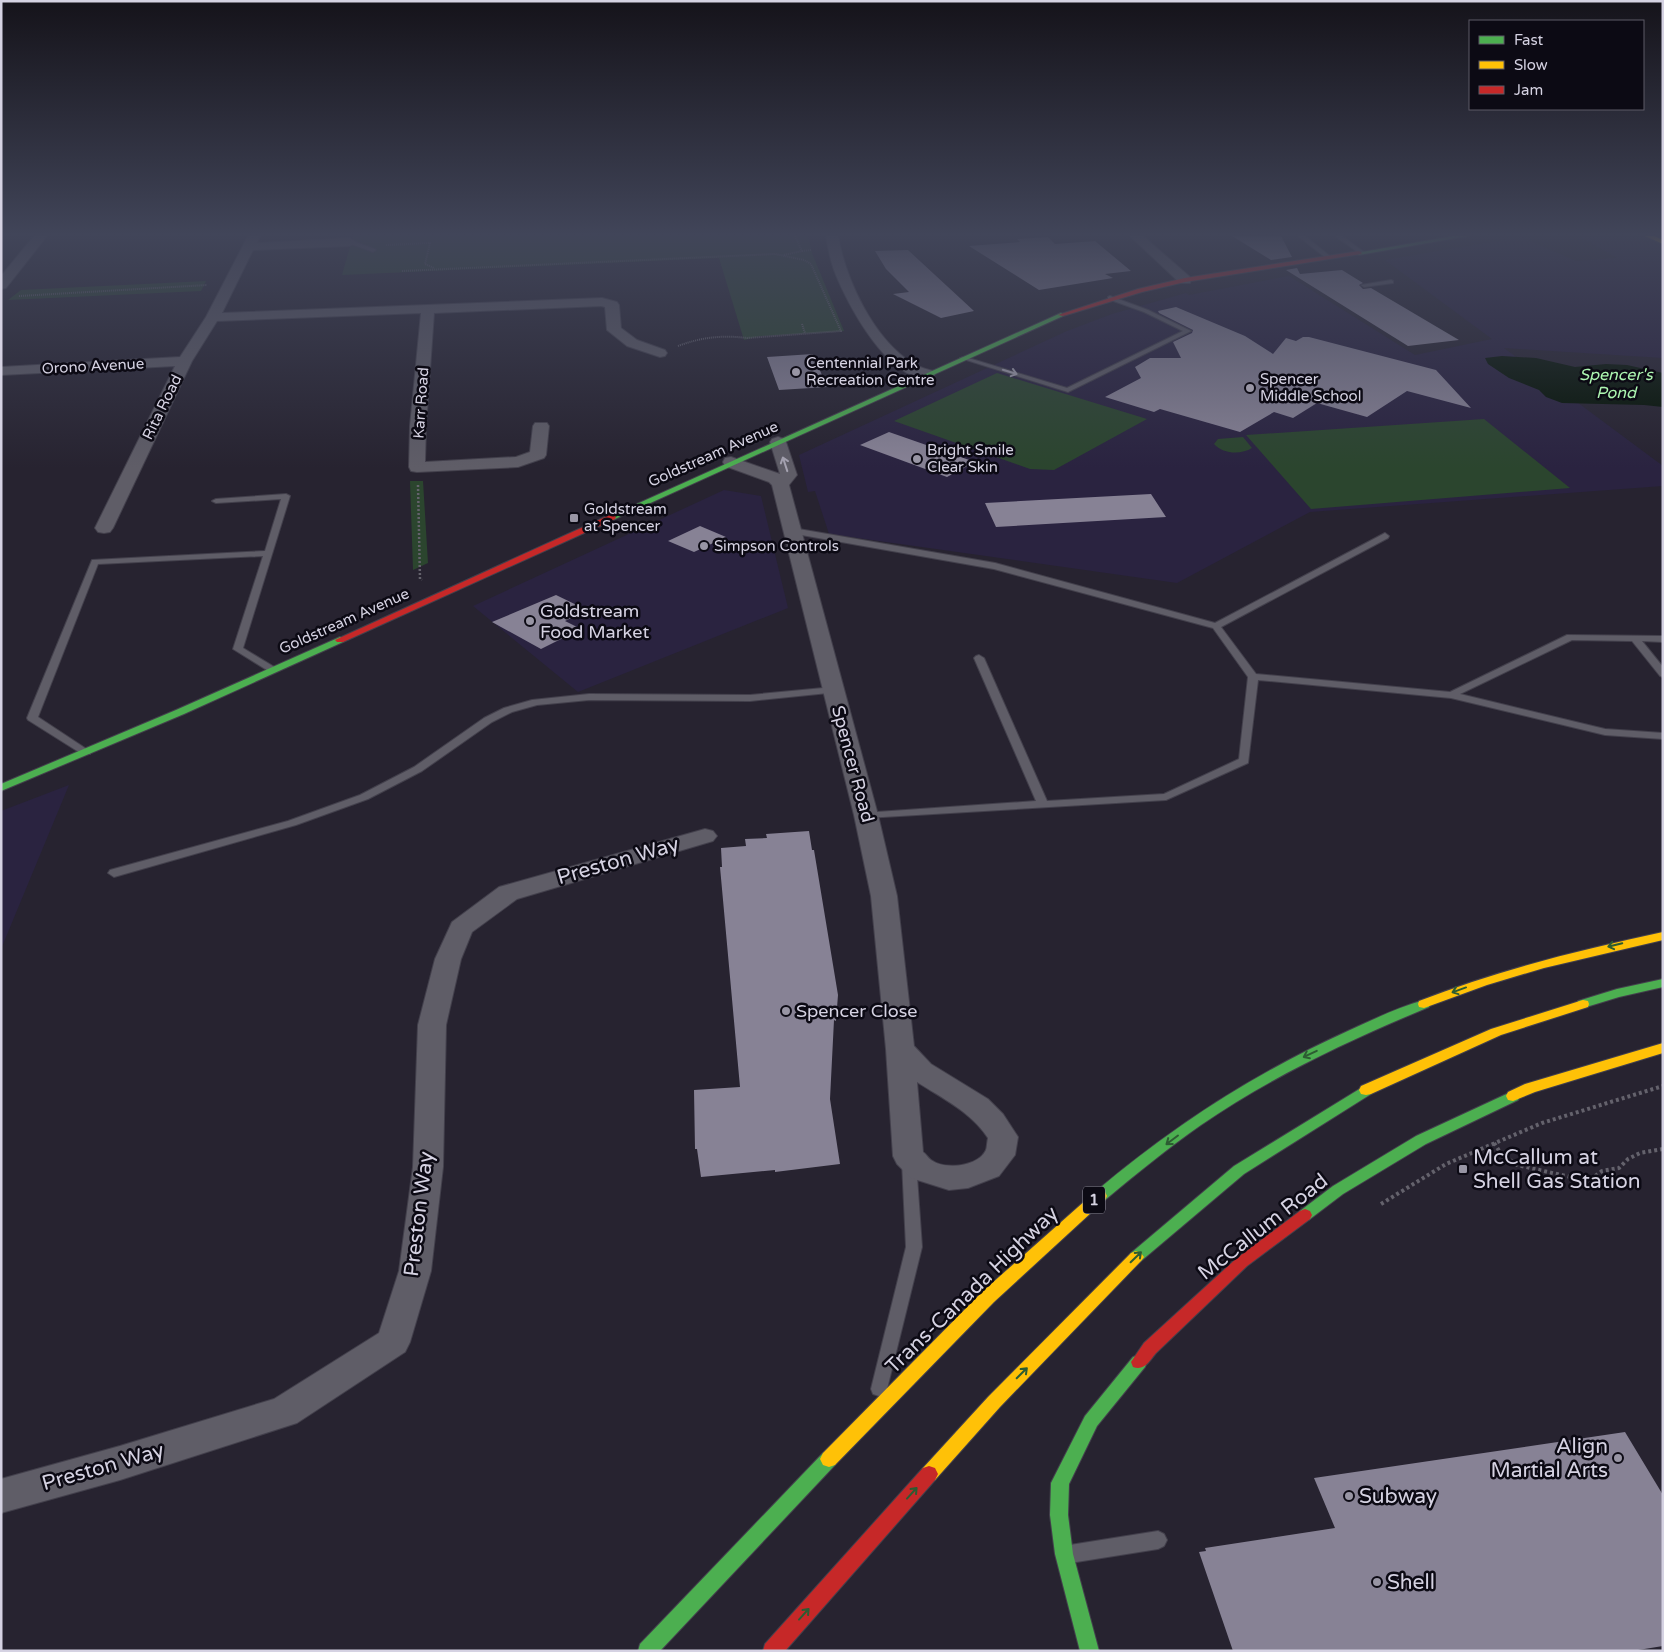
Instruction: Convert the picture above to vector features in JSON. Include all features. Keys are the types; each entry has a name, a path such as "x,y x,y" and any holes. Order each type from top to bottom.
{"main road":[{"name":"Goldstream Avenue","path":"1,788 273,670 1066,313"},
{"name":"Trans-Canada Highway","path":"647,1651 874,1412 996,1288 1111,1185 1216,1107 1302,1058 1393,1014 1502,974 1619,944 1663,936"},
{"path":"772,1651 994,1402 1139,1254 1239,1170 1364,1091 1496,1032 1617,993 1663,984"},
{"name":"McCallum Road","path":"1090,1651 1064,1554 1059,1515 1060,1483 1091,1421 1150,1348 1242,1262 1338,1190 1421,1140 1530,1088 1663,1048"}],"street":[{"name":"Rita Road","path":"104,528 185,361 215,313"},
{"path":"213,317 318,313"},
{"name":"Karr Road","path":"417,467 418,426 428,313"},
{"path":"613,313 614,330 632,343 660,353"},
{"path":"864,313 881,340 907,367 928,374"},
{"name":"Orono Avenue","path":"1,371 185,361"},
{"path":"417,467 518,462 538,455 541,426"},
{"name":"Spencer Road","path":"778,442 789,475 780,484 866,815 884,896 900,1049 908,1156"},
{"path":"732,462 775,478 780,484"},
{"name":"Preston Way","path":"1,1496 120,1463 284,1412 393,1342 414,1271 428,1167 432,1025 448,959 461,928 508,893 705,836"},
{"path":"900,1049 921,1071 978,1107 993,1122 1003,1137 1000,1155 988,1168 968,1176 949,1178 922,1170 908,1156"}],"lane":[{"path":"963,358 1068,390 1188,331 1150,313"},
{"path":"216,501 286,496 238,649 273,670"},
{"path":"793,531 995,566 1216,626 1254,677 1244,762 1166,797 866,815"},
{"path":"1216,626 1385,536"},
{"path":"86,752 32,718 96,562 269,553"},
{"path":"1451,695 1570,637 1663,639"},
{"path":"1634,638 1663,674"},
{"path":"979,658 1043,804"},
{"path":"1254,677 1451,695 1605,732 1663,736"},
{"path":"114,872 292,824 364,797 418,768 488,720 508,710 536,702 589,697 750,698 834,690"},
{"path":"874,1412 914,1247 908,1156"},
{"path":"1064,1554 1158,1540"}],"path":[{"path":"660,353 696,338 737,336 747,338 762,335 841,331 833,313"},
{"path":"802,324 806,333"},
{"path":"417,467 420,579 428,583"},
{"path":"1381,1204 1446,1164 1542,1123 1663,1086"},
{"path":"1494,1144 1500,1152 1517,1165 1588,1181 1602,1171 1619,1168 1628,1159 1640,1154 1663,1149"}],"shaded area":[{"name":"Spencer Middle School","path":"1115,313 1348,313 1415,355 1492,339 1457,313 1663,313 1663,358 1504,348 1663,466 1663,486 1310,512 1177,583 829,534 815,491 808,492 799,455 1067,331"},
{"path":"724,490 761,496 788,608 578,692 473,606"},
{"path":"69,785 1,949 1,811"}],"green space":[{"path":"736,313 837,313 844,331 760,336 744,340"},
{"path":"997,373 1147,419 1054,470 1030,469 894,421"},
{"path":"1484,419 1570,488 1311,509 1246,435"},
{"path":"1243,437 1252,448 1243,452 1227,452 1214,444 1218,439"},
{"path":"410,481 423,481 428,563 413,570"}],"water":[{"name":"Spencer's Pond","path":"1502,356 1536,358 1575,367 1606,364 1627,365 1663,373 1663,407 1562,403 1546,397 1539,390 1509,378 1488,364 1485,358"}],"building":[{"path":"931,313 964,313 941,318"},
{"path":"1159,313 1190,313 1245,336 1273,354 1286,338 1296,341 1303,337 1309,337 1436,370 1471,408 1407,391 1367,417 1317,403 1293,418 1274,412 1240,432 1160,409 1154,412 1105,397 1141,378 1135,367 1150,358 1181,358 1173,342 1192,333 1193,330"},
{"path":"1355,313 1413,313 1459,340 1408,346"},
{"name":"Centennial Park Recreation Centre","path":"813,354 827,387 779,390 767,357"},
{"path":"889,432 975,462 947,477 860,445"},
{"path":"1151,494 1166,517 996,527 985,503"},
{"path":"700,526 726,537 694,552 668,541"},
{"name":"Goldstream Food Market","path":"556,595 587,610 565,621 581,629 541,649 492,622"},
{"name":"Spencer Close","path":"809,831 812,850 814,850 838,995 836,1021 834,1020 830,1099 840,1164 775,1172 775,1170 701,1177 697,1149 695,1149 694,1090 740,1087 720,867 722,867 721,848 746,846 745,839 767,838 766,834"},
{"path":"1625,1432 1663,1495 1663,1646 1632,1651 1233,1651 1199,1552 1206,1551 1205,1548 1335,1528 1314,1478"}],"traffic: fast":[{"path":"612,517 1061,315"},
{"path":"1,788 180,712 340,640"},
{"path":"1583,1004 1617,993 1663,983"},
{"path":"1100,1196 1169,1140 1238,1094 1316,1052 1424,1004"},
{"path":"1136,1257 1239,1170 1366,1090"},
{"path":"1305,1215 1338,1190 1421,1140 1513,1096"},
{"path":"1090,1651 1064,1554 1059,1515 1060,1483 1091,1421 1139,1362"},
{"path":"647,1651 829,1459"}],"traffic: slow":[{"path":"1424,1004 1482,982 1542,964 1663,936"},
{"path":"1366,1090 1496,1032 1583,1004"},
{"path":"1513,1096 1530,1088 1663,1048"},
{"path":"829,1459 988,1297 1100,1196"},
{"path":"929,1474 994,1402 1136,1257"}],"traffic: jam":[{"path":"1061,315 1067,313"},
{"path":"340,640 612,517"},
{"path":"1139,1362 1150,1348 1242,1262 1305,1215"},
{"path":"772,1651 929,1474"}],"place":[{"name":"Centennial Park Recreation Centre","path":"796,372"},
{"name":"Spencer Middle School","path":"1250,388"},
{"name":"Bright Smile Clear Skin","path":"917,459"},
{"name":"Goldstream at Spencer","path":"574,518"},
{"name":"Simpson Controls","path":"704,546"},
{"name":"Goldstream Food Market","path":"530,621"},
{"name":"Spencer Close","path":"786,1011"},
{"name":"McCallum at Shell Gas Station","path":"1463,1169"},
{"name":"Align Martial Arts","path":"1618,1458"},
{"name":"Subway","path":"1349,1496"},
{"name":"Shell","path":"1377,1582"}]}
